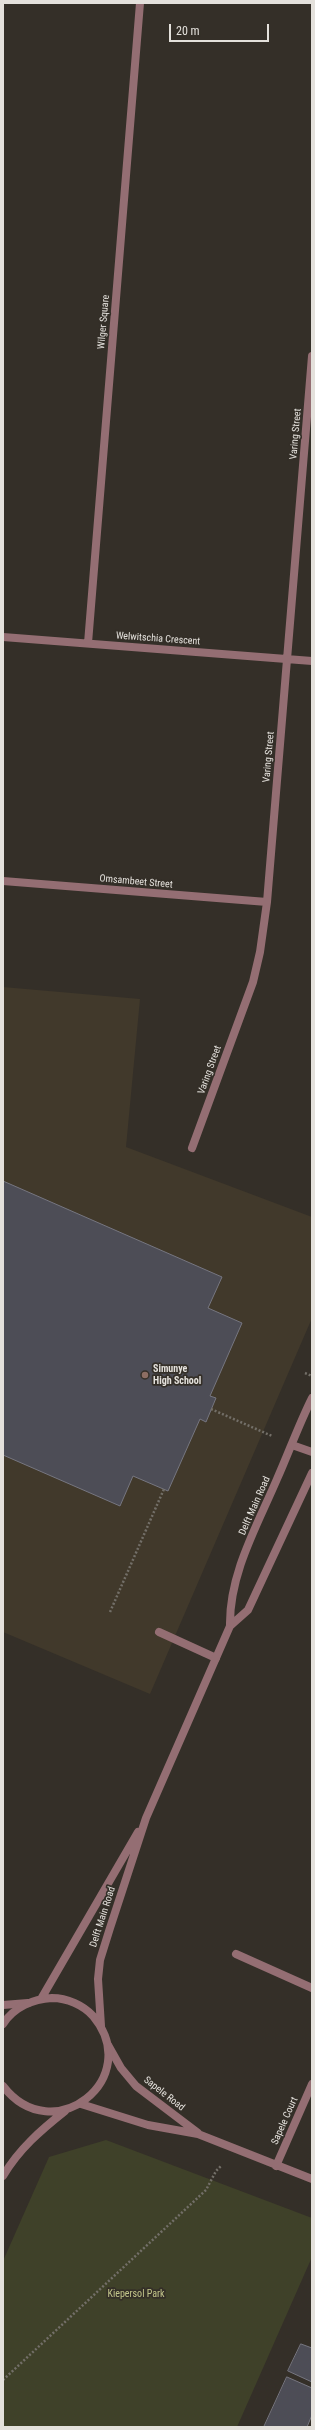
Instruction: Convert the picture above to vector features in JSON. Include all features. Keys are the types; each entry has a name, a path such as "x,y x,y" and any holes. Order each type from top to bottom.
{"street":[{"name":"Wilger Square","path":"88,643 140,3"},
{"name":"Varing Street","path":"192,1148 253,982 260,952 267,902 312,356"},
{"name":"Welwitschia Crescent","path":"3,637 312,661"},
{"name":"Omsambeet Street","path":"3,881 267,902"},
{"name":"Delft Main Road","path":"101,2026 98,1999 100,1960 146,1818 230,1626 230,1609 237,1578 246,1551 312,1398"},
{"path":"292,1445 312,1452"},
{"name":"Delft Main Road","path":"230,1626 248,1610 312,1473"},
{"path":"158,1632 216,1658"},
{"name":"Delft Main Road","path":"40,1999 146,1818"},
{"path":"236,1954 312,1988"},
{"path":"3,2024 15,2011 28,2003 40,1999 58,1998 75,2002 89,2012 101,2026 108,2045 108,2063 103,2079 94,2093 81,2104 66,2110 48,2112 30,2108 16,2100 3,2087"},
{"path":"3,2005 28,2003"},
{"name":"Sapele Road","path":"108,2045 121,2068 136,2086 198,2134"},
{"name":"Sapele Court","path":"276,2166 312,2084"},
{"name":"Sapele Road","path":"81,2104 148,2125 198,2134 312,2179"},
{"path":"3,2176 13,2159 34,2136 66,2110"}],"path":[{"path":"306,1373 312,1376"},
{"path":"212,1410 292,1445"},
{"path":"110,1612 164,1489"},
{"path":"3,2380 206,2190 216,2171 240,2151"}],"shaded area":[{"name":"Simunye High School","path":"3,987 140,999 126,1147 312,1217 312,1318 150,1694 3,1632"}],"green space":[{"name":"Kiepersol Park","path":"106,2140 312,2218 312,2257 237,2427 3,2427 3,2261 49,2157"}],"building":[{"path":"3,1181 222,1277 208,1308 242,1323 210,1396 216,1398 206,1422 200,1419 168,1491 133,1476 120,1506 3,1455"},
{"path":"301,2344 312,2348 312,2382 288,2371"},
{"path":"287,2377 312,2388 312,2415 307,2427 264,2427"}],"place":[{"name":"Simunye High School","path":"145,1375"}]}
